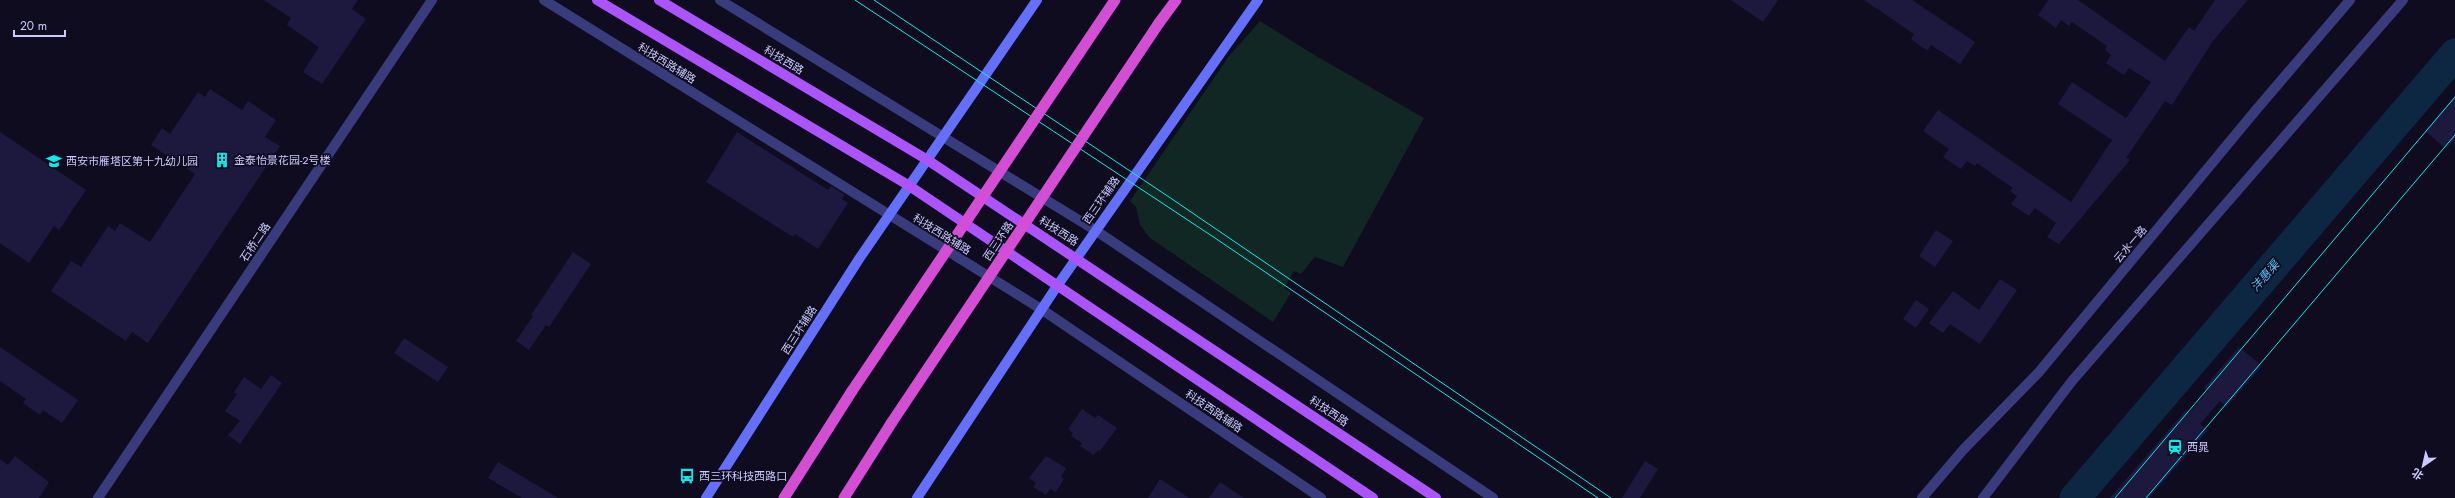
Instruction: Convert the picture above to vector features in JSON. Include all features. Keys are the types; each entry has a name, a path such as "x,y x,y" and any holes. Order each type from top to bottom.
{"highway":[{"path":"784,498 852,391 1115,0"},
{"name":"西三环路","path":"844,498 892,422 1159,23 1176,0"}],"main road":[{"path":"597,0 908,186 1373,498"},
{"name":"科技西路","path":"659,0 926,159 1076,257 1436,498"},
{"name":"西三环辅路","path":"706,498 888,215 1037,0"},
{"name":"西三环辅路","path":"917,498 1076,257 1258,0"}],"street":[{"name":"石桥二路","path":"98,498 432,0"},
{"name":"科技西路辅路","path":"544,0 1041,309 1321,498"},
{"path":"720,0 943,135 1096,230 1493,498"},
{"name":"云水一路","path":"1922,498 1963,450 2039,372 2251,116 2350,0"},
{"path":"1983,498 2072,381 2403,0"}],"green space":[{"path":"1260,21 1311,53 1424,118 1343,267 1315,257 1301,274 1294,271 1284,288 1291,293 1273,322 1150,238 1140,225 1136,207 1130,201 1229,56"}],"building":[{"path":"264,0 358,0 352,9 366,19 322,84 303,72 319,47 287,25 291,18"},
{"path":"1731,0 1778,0 1763,22"},
{"path":"1864,0 1912,0 1975,42 1960,64 1931,45 1928,50 1923,48 1911,39 1914,34"},
{"path":"2048,0 2078,0 2165,61 2189,27 2194,31 2215,0 2248,0 2213,41 2172,105 2165,101 2126,158 2130,160 2059,244 2047,237 2056,223 2035,208 2029,216 2011,204 2017,196 2010,191 2013,188 1977,163 1975,166 1967,161 1961,169 1943,157 1949,149 1923,131 1938,110 2071,202 2112,140 2058,104 2072,82 2126,118 2151,82 2129,68 2124,75 2106,63 2111,55 2105,50 2107,46 2072,22 2069,26 2061,20 2056,28 2038,15"},
{"path":"210,89 242,110 248,101 276,120 265,137 280,146 148,343 132,332 126,341 51,291 71,261 81,267 108,226 115,231 120,223 150,242 195,174 151,145 162,128 170,134 198,92 205,97"},
{"path":"2455,95 2455,139 2446,149 2425,131"},
{"path":"0,132 86,190 59,230 54,226 29,263 0,243"},
{"path":"737,132 828,190 831,186 845,195 842,199 848,203 818,249 795,234 793,237 706,182"},
{"path":"1936,230 1953,241 1935,267 1919,256"},
{"path":"573,252 591,264 549,327 546,325 529,350 516,341 533,316 531,315"},
{"path":"2000,279 2017,290 1980,344 1950,324 1943,333 1929,323 1953,291 1979,310"},
{"path":"1916,300 1929,309 1916,328 1903,319"},
{"path":"404,338 448,367 438,382 394,353"},
{"path":"0,347 78,400 62,423 43,410 40,415 23,403 26,399 0,381"},
{"path":"2239,347 2262,366 2226,407 2220,401 2200,424 2208,430 2149,498 2110,498 2186,410 2189,413 2208,391 2204,388"},
{"path":"271,375 282,383 240,444 228,435 240,421 225,411 237,394 234,392 244,377 261,389"},
{"path":"1082,409 1095,418 1098,415 1117,428 1100,451 1098,450 1094,455 1080,446 1082,443 1071,436 1073,433 1068,429"},
{"path":"15,456 49,482 39,498 0,498 0,459 8,465"},
{"path":"1046,456 1066,468 1061,477 1064,479 1056,492 1050,489 1046,495 1033,487 1036,483 1029,478"},
{"path":"1645,461 1658,469 1640,498 1622,498"},
{"path":"498,462 558,498 522,498 488,478"},
{"path":"1160,479 1189,498 1148,498"},
{"path":"1220,482 1244,498 1209,498"}],"waterway":[{"name":"沣惠渠","path":"2075,498 2455,54"}],"tram line":[{"path":"855,0 1218,240 1598,498"},
{"path":"874,0 1169,197 1611,498"},
{"path":"2115,498 2455,97"},
{"path":"2146,498 2455,135"}],"place":[{"name":"金泰怡景花园-2号楼","path":"222,160"},
{"name":"西安市雁塔区第十九幼儿园","path":"54,161"},
{"name":"西晁","path":"2175,447"},
{"name":"西三环科技西路口","path":"687,476"}]}
